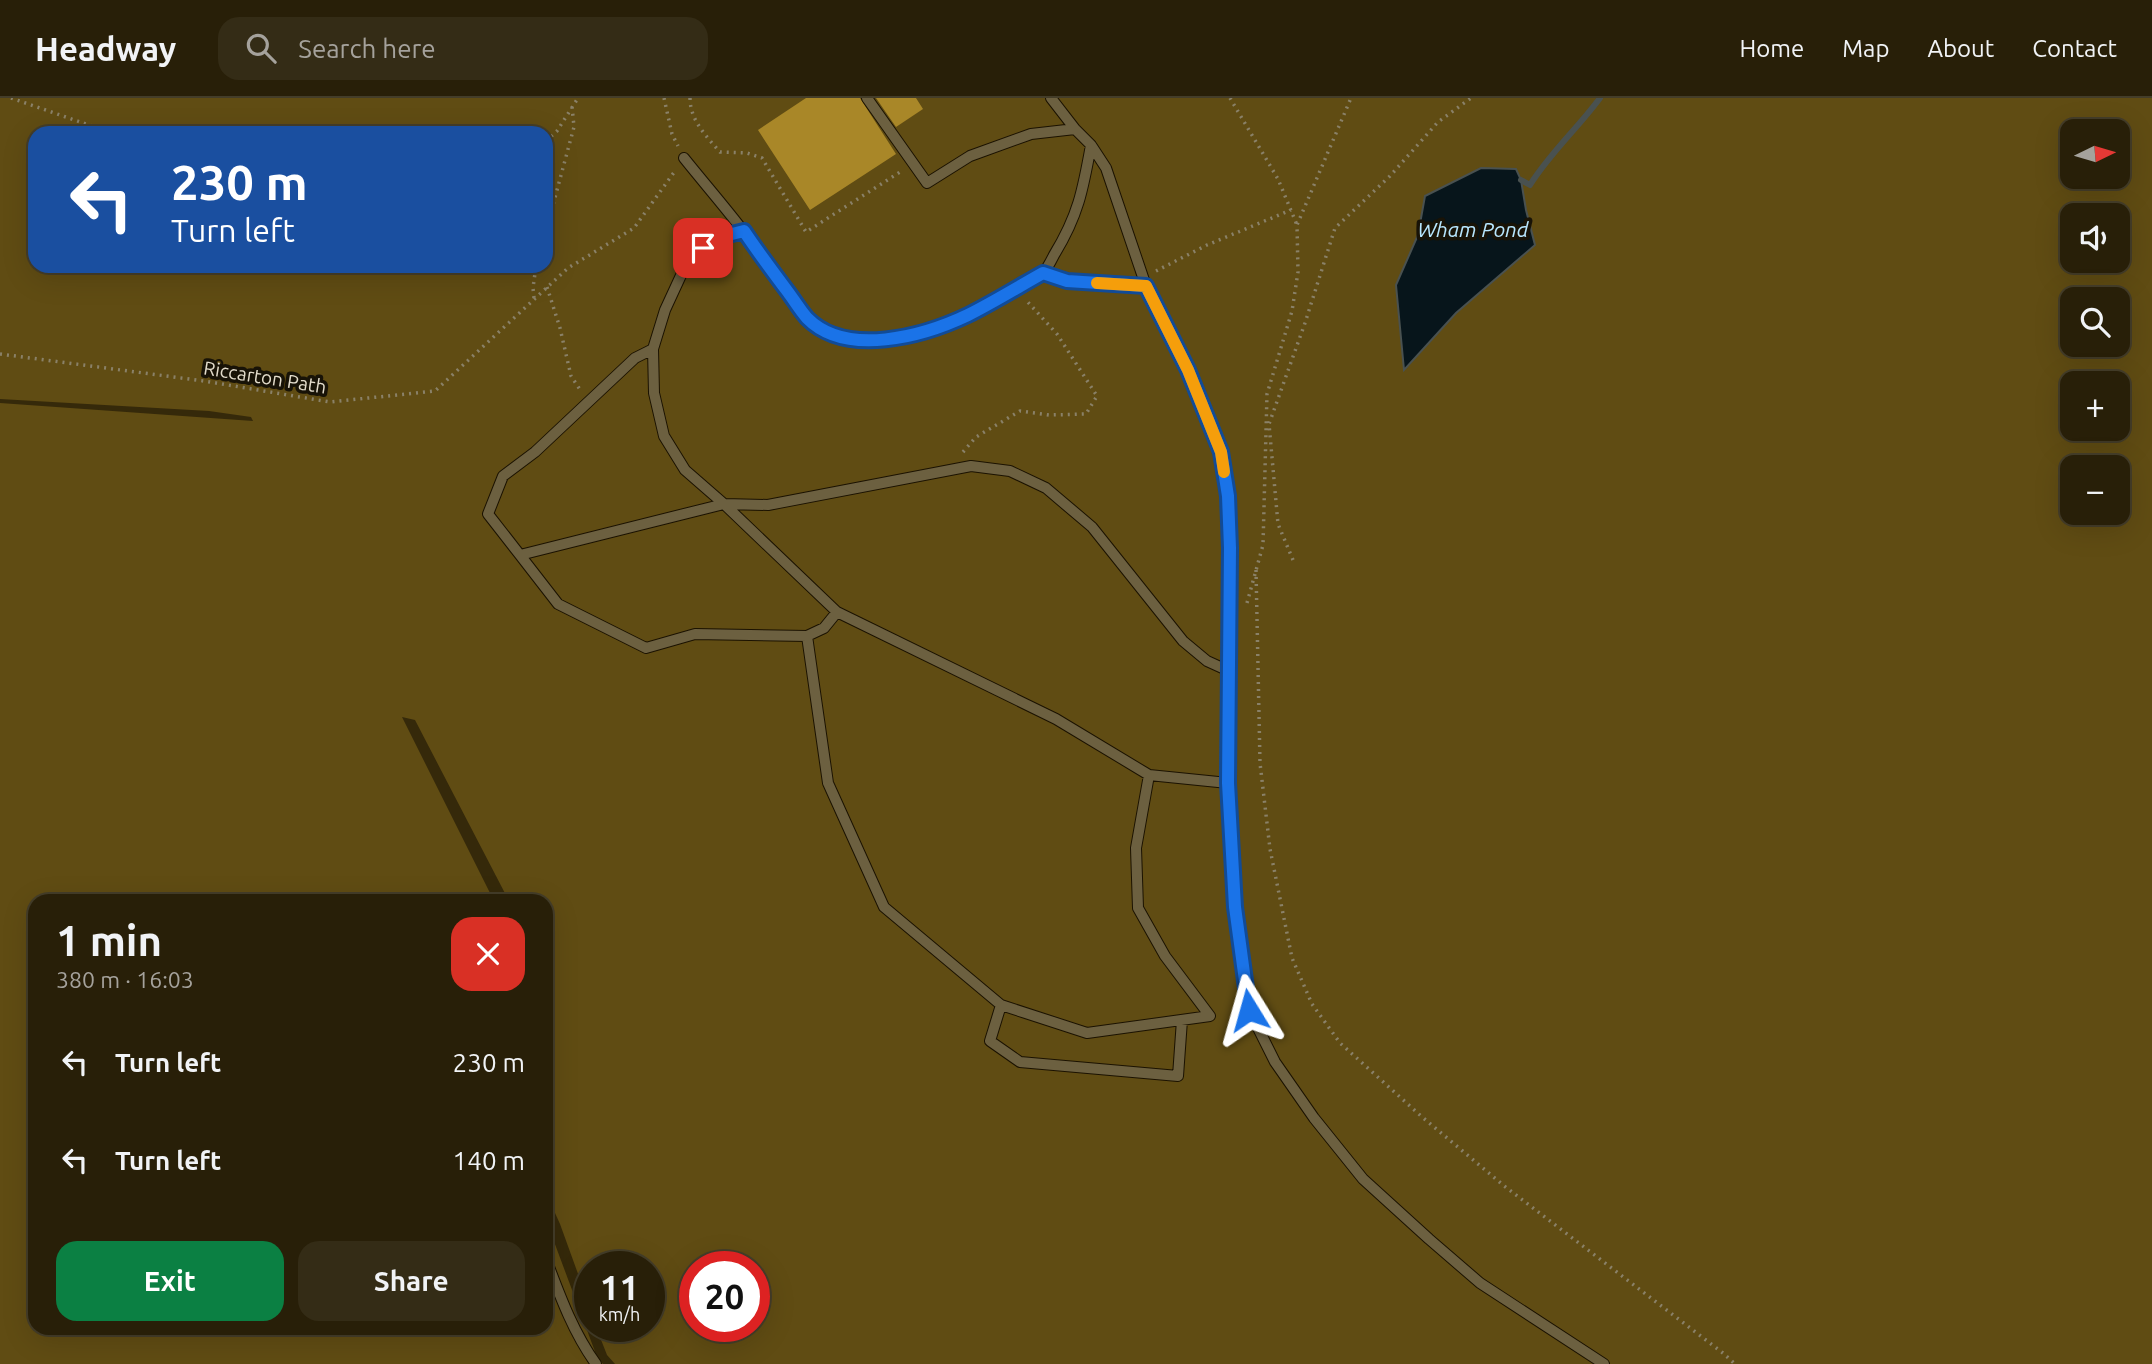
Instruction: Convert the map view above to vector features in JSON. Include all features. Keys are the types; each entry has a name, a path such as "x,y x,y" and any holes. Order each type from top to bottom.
{"lane":[{"path":"867,98 928,183 970,156 1031,134 1075,129"},
{"path":"1051,98 1091,145 1106,168 1146,286 1188,370 1221,452 1228,496 1230,548 1228,783 1235,907 1249,1010 1275,1062 1314,1118 1363,1179 1480,1283 1604,1364"},
{"path":"684,158 744,231 807,318 828,334 876,340 912,334 968,315 1043,273 1068,231 1083,195 1091,145"},
{"path":"744,231 716,238 689,258 665,310 653,349 654,393 664,436 685,470 837,611 1056,719 1149,775 1228,783"},
{"path":"1043,273 1067,281 1146,286"},
{"path":"653,349 635,358 535,452 503,476 488,514 558,604 646,648 695,634 807,636 824,628 837,611"},
{"path":"520,555 724,504 768,505 971,466 1010,471 1046,488 1092,527 1183,641 1207,661 1229,671"},
{"path":"807,636 828,783 884,907 1001,1005 1087,1033 1210,1016 1165,956 1138,908 1136,848 1149,775"},
{"path":"1001,1005 990,1041 1020,1062 1178,1076 1182,1020"},
{"path":"553,1278 566,1312 596,1364"}],"path":[{"path":"11,98 92,126"},
{"path":"553,135 578,98"},
{"path":"664,98 672,134 684,158"},
{"path":"690,98 690,106 701,131 720,152 747,153 762,158 806,232 913,163"},
{"path":"1230,98 1278,179 1297,225 1298,272 1292,311 1267,394 1263,545 1256,570 1260,763 1270,849 1292,958 1312,1004 1340,1043 1503,1185 1735,1364"},
{"path":"1297,225 1352,98"},
{"path":"1293,560 1278,524 1269,424 1335,228 1390,176 1438,122 1471,98"},
{"path":"553,205 574,127 572,106"},
{"name":"Riccarton Path","path":"0,354 204,381 330,402 435,391 568,268 634,228 684,158"},
{"path":"1150,274 1207,245 1291,210"},
{"path":"534,299 535,273"},
{"path":"547,287 571,376 588,402"},
{"path":"948,469 976,437 1020,411 1049,415 1086,414 1097,396 1057,334 1015,288"}],"shaded area":[{"path":"0,98 2152,98 2152,1364 615,1364 607,1355 602,1342 665,1342 665,1251 574,1251 574,1263 553,1208 553,894 505,894 415,720 402,717 490,894 28,894 28,1335 553,1335 553,1239 574,1295 574,1342 591,1342 603,1364 0,1364 0,403 253,421 251,417 209,411 0,399"}],"water":[{"name":"Wham Pond","path":"1481,168 1516,169 1521,180 1535,245 1456,313 1404,370 1396,285 1418,235 1425,196"}],"building":[{"path":"806,98 860,98 896,154 810,210 758,130"},
{"path":"876,98 916,98 923,109 896,127"}],"waterway":[{"path":"1521,180 1530,185 1600,98"}],"slow traffic":[{"path":"1097,283 1146,286 1188,370 1221,452 1224,472"}],"route":[{"path":"703,248 716,238 744,231 807,318 828,334 852,339 876,340 912,334 944,324 968,315 1043,273 1067,281 1146,286 1188,370 1221,452 1228,496 1228,783 1235,907 1249,1010"}]}
